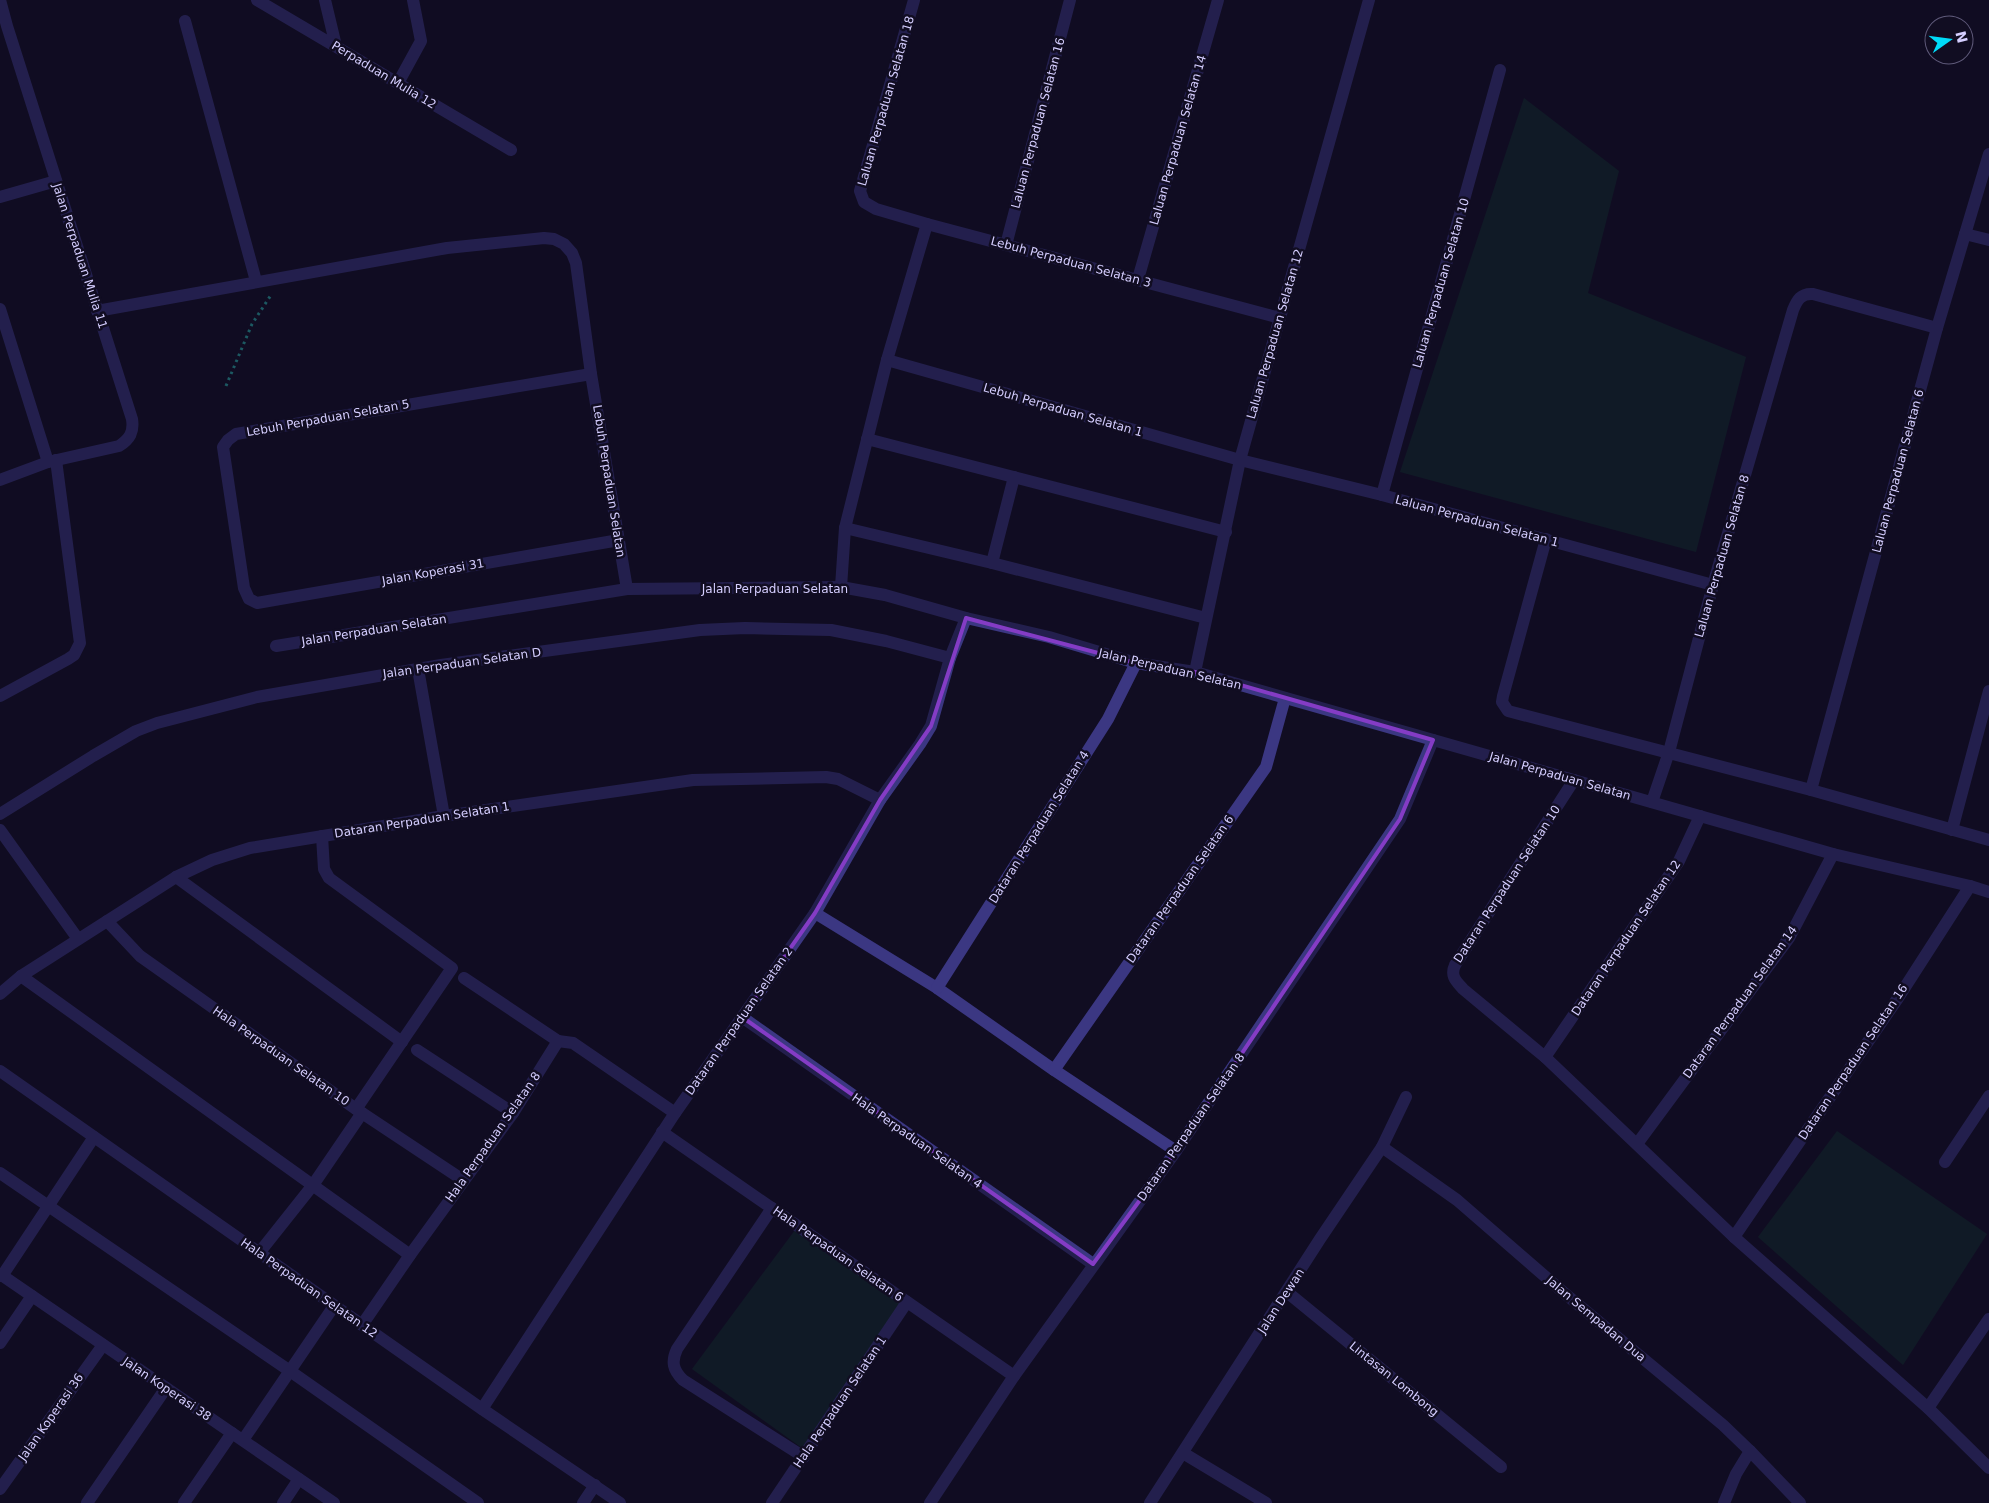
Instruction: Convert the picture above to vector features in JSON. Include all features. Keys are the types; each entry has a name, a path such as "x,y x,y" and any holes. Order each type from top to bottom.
{"street":[{"name":"Jalan Perpaduan Mulia 11","path":"0,0 4,27 56,181 132,418 131,435 126,442 119,446 52,461 0,480"},
{"name":"Perpaduan Mulia 12","path":"257,0 511,150"},
{"path":"325,0 336,46"},
{"path":"398,83 421,40 413,0"},
{"name":"Laluan Perpaduan Selatan 18","path":"864,202 860,191 914,0"},
{"name":"Laluan Perpaduan Selatan 16","path":"1006,245 1070,0"},
{"name":"Laluan Perpaduan Selatan 14","path":"1138,279 1218,0"},
{"name":"Laluan Perpaduan Selatan 12","path":"1195,672 1240,460 1369,0"},
{"path":"184,21 256,281"},
{"name":"Laluan Perpaduan Selatan 10","path":"1382,495 1500,70"},
{"name":"Laluan Perpaduan Selatan 6","path":"1811,790 1937,328 1989,154"},
{"path":"0,197 56,181"},
{"name":"Lebuh Perpaduan Selatan 3","path":"864,202 876,209 928,224 1280,318"},
{"path":"841,587 845,528 887,360 928,224"},
{"path":"1965,234 1989,240"},
{"name":"Lebuh Perpaduan Selatan","path":"97,311 447,248 528,239 554,240 564,244 576,263 591,374 627,589"},
{"name":"Laluan Perpaduan Selatan 8","path":"1652,802 1668,752 1713,585 1793,310 1798,299 1802,295 1813,294 1937,328"},
{"path":"0,309 52,461 80,643 74,655 68,659 0,696"},
{"name":"Lebuh Perpaduan Selatan 1","path":"887,360 1240,460"},
{"name":"Lebuh Perpaduan Selatan 5","path":"248,599 244,588 223,447 236,434 591,374"},
{"path":"867,439 1226,532"},
{"name":"Laluan Perpaduan Selatan 1","path":"1240,460 1382,495 1713,585"},
{"path":"992,563 1014,477"},
{"path":"845,528 992,563 1206,618"},
{"path":"1546,539 1503,696 1504,707 1513,713 1811,790 1989,840"},
{"name":"Jalan Koperasi 31","path":"248,599 257,603 619,540"},
{"name":"Jalan Perpaduan Selatan","path":"276,646 627,589 841,587 885,596 966,618 1048,637 1136,663 1195,672 1833,854 1989,892"},
{"name":"Dataran Perpaduan Selatan 2","path":"482,1409 675,1112 815,913 880,800 920,744 931,726 950,658 966,618"},
{"name":"Jalan Perpaduan Selatan D","path":"0,814 136,731 157,723 257,697 418,669 700,630 745,628 831,630 886,641 950,658"},
{"name":"Dataran Perpaduan Selatan 4","path":"937,988 1108,719 1136,663"},
{"path":"418,669 444,816"},
{"path":"1952,830 1989,691"},
{"name":"Dataran Perpaduan Selatan 6","path":"1054,1070 1266,767 1285,698"},
{"name":"Dataran Perpaduan Selatan 8","path":"930,1503 1014,1376 1176,1151 1400,819 1433,740"},
{"name":"Dataran Perpaduan Selatan 1","path":"0,994 21,976 176,876 212,860 250,848 444,816 693,780 826,777 838,779 880,800"},
{"name":"Dataran Perpaduan Selatan 10","path":"1545,1057 1463,989 1454,980 1453,970 1574,780"},
{"name":"Dataran Perpaduan Selatan 12","path":"1545,1057 1679,861 1700,816"},
{"path":"0,830 78,939"},
{"path":"259,1253 313,1186 402,1042 452,968 329,878 324,869 322,836"},
{"name":"Dataran Perpaduan Selatan 14","path":"1637,1144 1789,938 1833,854"},
{"path":"176,876 402,1042"},
{"name":"Dataran Perpaduan Selatan 16","path":"1734,1237 1898,998 1970,886"},
{"path":"815,913 937,988 1054,1070 1176,1151"},
{"name":"Hala Perpaduan Selatan 10","path":"107,920 140,956 359,1111 463,1180"},
{"path":"21,976 410,1255"},
{"path":"464,978 558,1041 573,1043 675,1112"},
{"name":"Hala Perpaduan Selatan 4","path":"742,1017 1093,1264"},
{"name":"Hala Perpaduan Selatan 8","path":"362,1325 463,1180 513,1113 558,1041"},
{"path":"417,1050 513,1113"},
{"path":"1545,1057 1734,1237 1928,1408 1989,1468"},
{"name":"Hala Perpaduan Selatan 12","path":"0,1071 334,1306 620,1503"},
{"name":"Jalan Dewan","path":"1150,1503 1382,1147 1406,1096"},
{"path":"1946,1162 1989,1096"},
{"name":"Hala Perpaduan Selatan 6","path":"662,1132 1014,1376"},
{"path":"1,1275 94,1136"},
{"name":"Jalan Sempadan Dua","path":"1382,1147 1457,1200 1563,1292 1723,1425 1800,1503"},
{"path":"0,1173 290,1371 477,1503"},
{"path":"772,1208 677,1349 673,1357 673,1366 683,1380 804,1457"},
{"name":"Jalan Koperasi 38","path":"1,1275 334,1503"},
{"name":"Lintasan Lombong","path":"1287,1292 1501,1467"},
{"path":"0,1343 32,1296"},
{"name":"Hala Perpaduan Selatan 1","path":"772,1503 907,1302"},
{"path":"184,1503 290,1371 334,1306"},
{"path":"1928,1408 1989,1318"},
{"name":"Jalan Koperasi 36","path":"0,1489 102,1345"},
{"path":"87,1503 166,1388"},
{"path":"1724,1503 1736,1474 1750,1451"},
{"path":"1184,1453 1266,1503"},
{"path":"283,1503 299,1479"},
{"path":"582,1503 595,1486"}],"path":[{"path":"226,386 252,324 282,277"}],"highlighted area":[{"path":"966,618 1136,663 1195,672 1433,740 1400,819 1176,1151 1093,1264 742,1017 815,913 880,800 931,726"}],"green space":[{"path":"1524,98 1619,171 1588,293 1746,357 1696,552 1400,472"},
{"path":"1837,1131 1987,1234 1903,1365 1758,1237"},
{"path":"798,1226 903,1303 802,1448 692,1369"}]}
